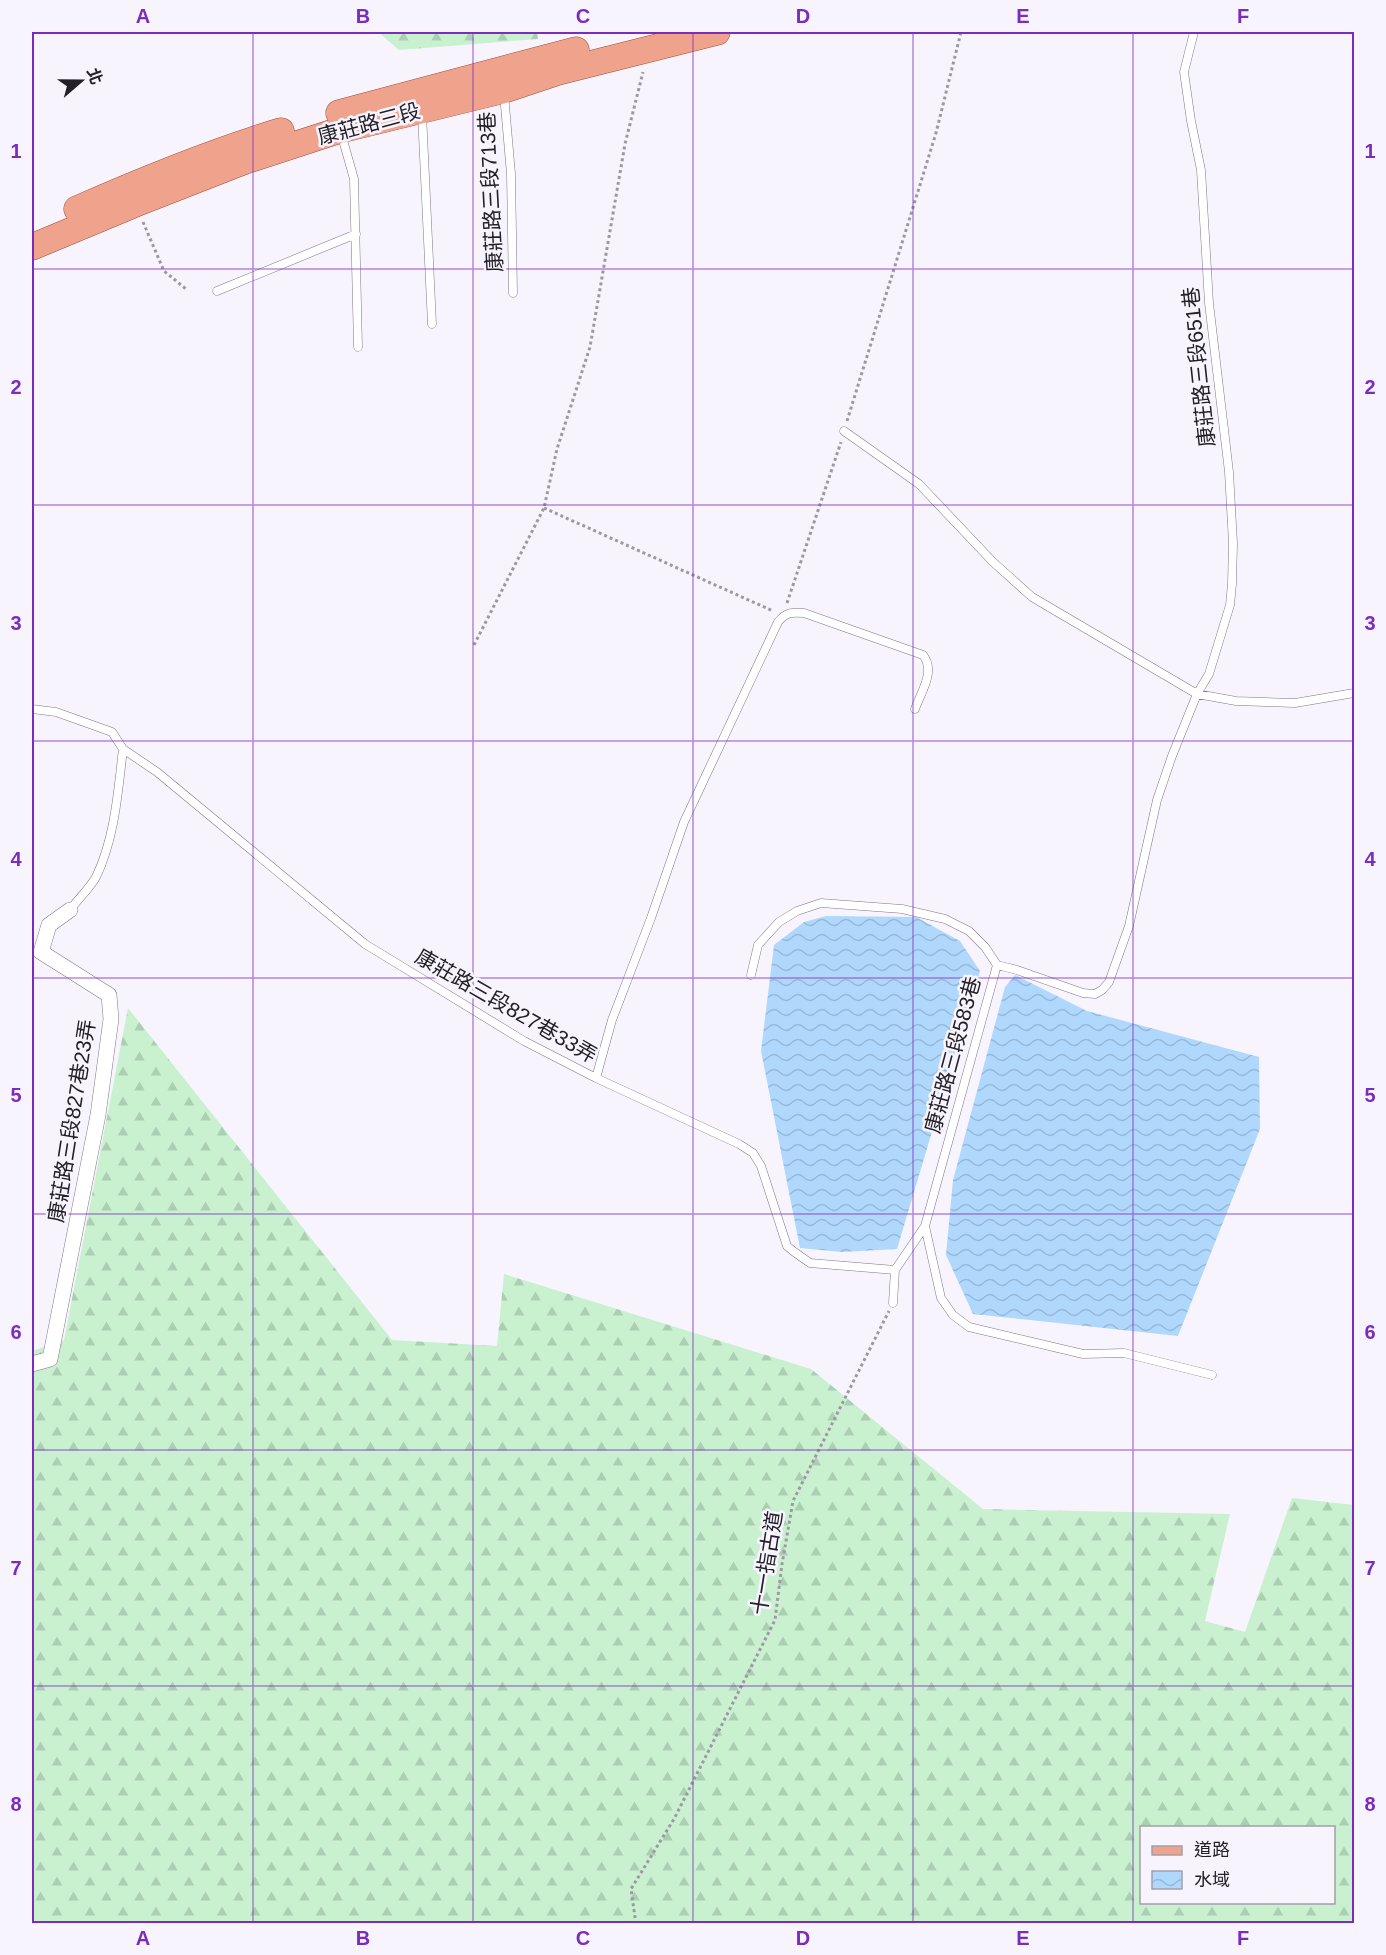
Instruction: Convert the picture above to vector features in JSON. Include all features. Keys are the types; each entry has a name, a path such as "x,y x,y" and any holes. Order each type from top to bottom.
{"main road":[{"name":"康莊路三段","path":"32,230 123,189 242,143 338,122 649,41 717,32"},
{"name":"康莊路三段","path":"32,248 338,122 421,110 504,90 649,41"}],"street":[{"name":"康莊路三段827巷23弄","path":"32,1364 50,1359 98,1115 111,1019 109,995 41,952 49,925 70,910"}],"lane":[{"name":"康莊路三段651巷","path":"1194,32 1184,72 1201,170 1209,303 1229,472 1233,543 1230,604 1209,674 1197,694"},
{"name":"康莊路三段713巷","path":"504,90 511,174 513,293"},
{"path":"421,110 432,324"},
{"path":"338,122 354,179 358,347"},
{"path":"217,291 356,234"},
{"path":"844,431 919,484 993,562 1032,597 1197,694 1236,701 1295,703 1354,693"},
{"path":"597,1078 612,1020 684,822 778,622 783,616 791,612 804,613 923,655 930,670 915,709"},
{"name":"康莊路三段583巷","path":"1197,694 1157,800 1129,926 1109,982 1095,994 1083,993 997,965 925,1226 941,1298 953,1315 969,1327 1083,1354 1124,1353 1212,1375"},
{"name":"康莊路三段827巷33弄","path":"32,709 56,712 112,732 123,749 157,772 365,944 524,1041 753,1152 761,1166 788,1246 810,1263 895,1270"},
{"name":"康莊路三段827巷23弄","path":"70,910 95,878 108,842 123,749"},
{"path":"751,975 758,945 779,921 797,911 821,903 902,909 945,919 969,932 985,947 997,965"},
{"path":"893,1303 895,1270 925,1226"}],"path":[{"path":"544,508 783,616 844,431 936,133 962,32"},
{"path":"474,645 544,508 557,449 590,347 625,144 649,41"},
{"path":"135,204 164,271 186,289"},
{"name":"十一指古道","path":"636,1923 631,1889 674,1819 775,1620 793,1501 893,1303"}],"green space":[{"path":"378,32 537,32 538,39 399,50"},
{"path":"128,1008 392,1340 497,1346 504,1274 811,1369 983,1509 1230,1514 1205,1621 1245,1632 1292,1498 1354,1505 1354,1923 32,1923 32,1351 64,1340"}],"water":[{"path":"826,916 916,917 960,941 980,971 897,1249 842,1252 800,1248 761,1051 774,945 804,922"},
{"path":"1015,975 1087,1011 1259,1057 1260,1129 1178,1336 973,1314 946,1255 953,1180 1005,987"}]}
